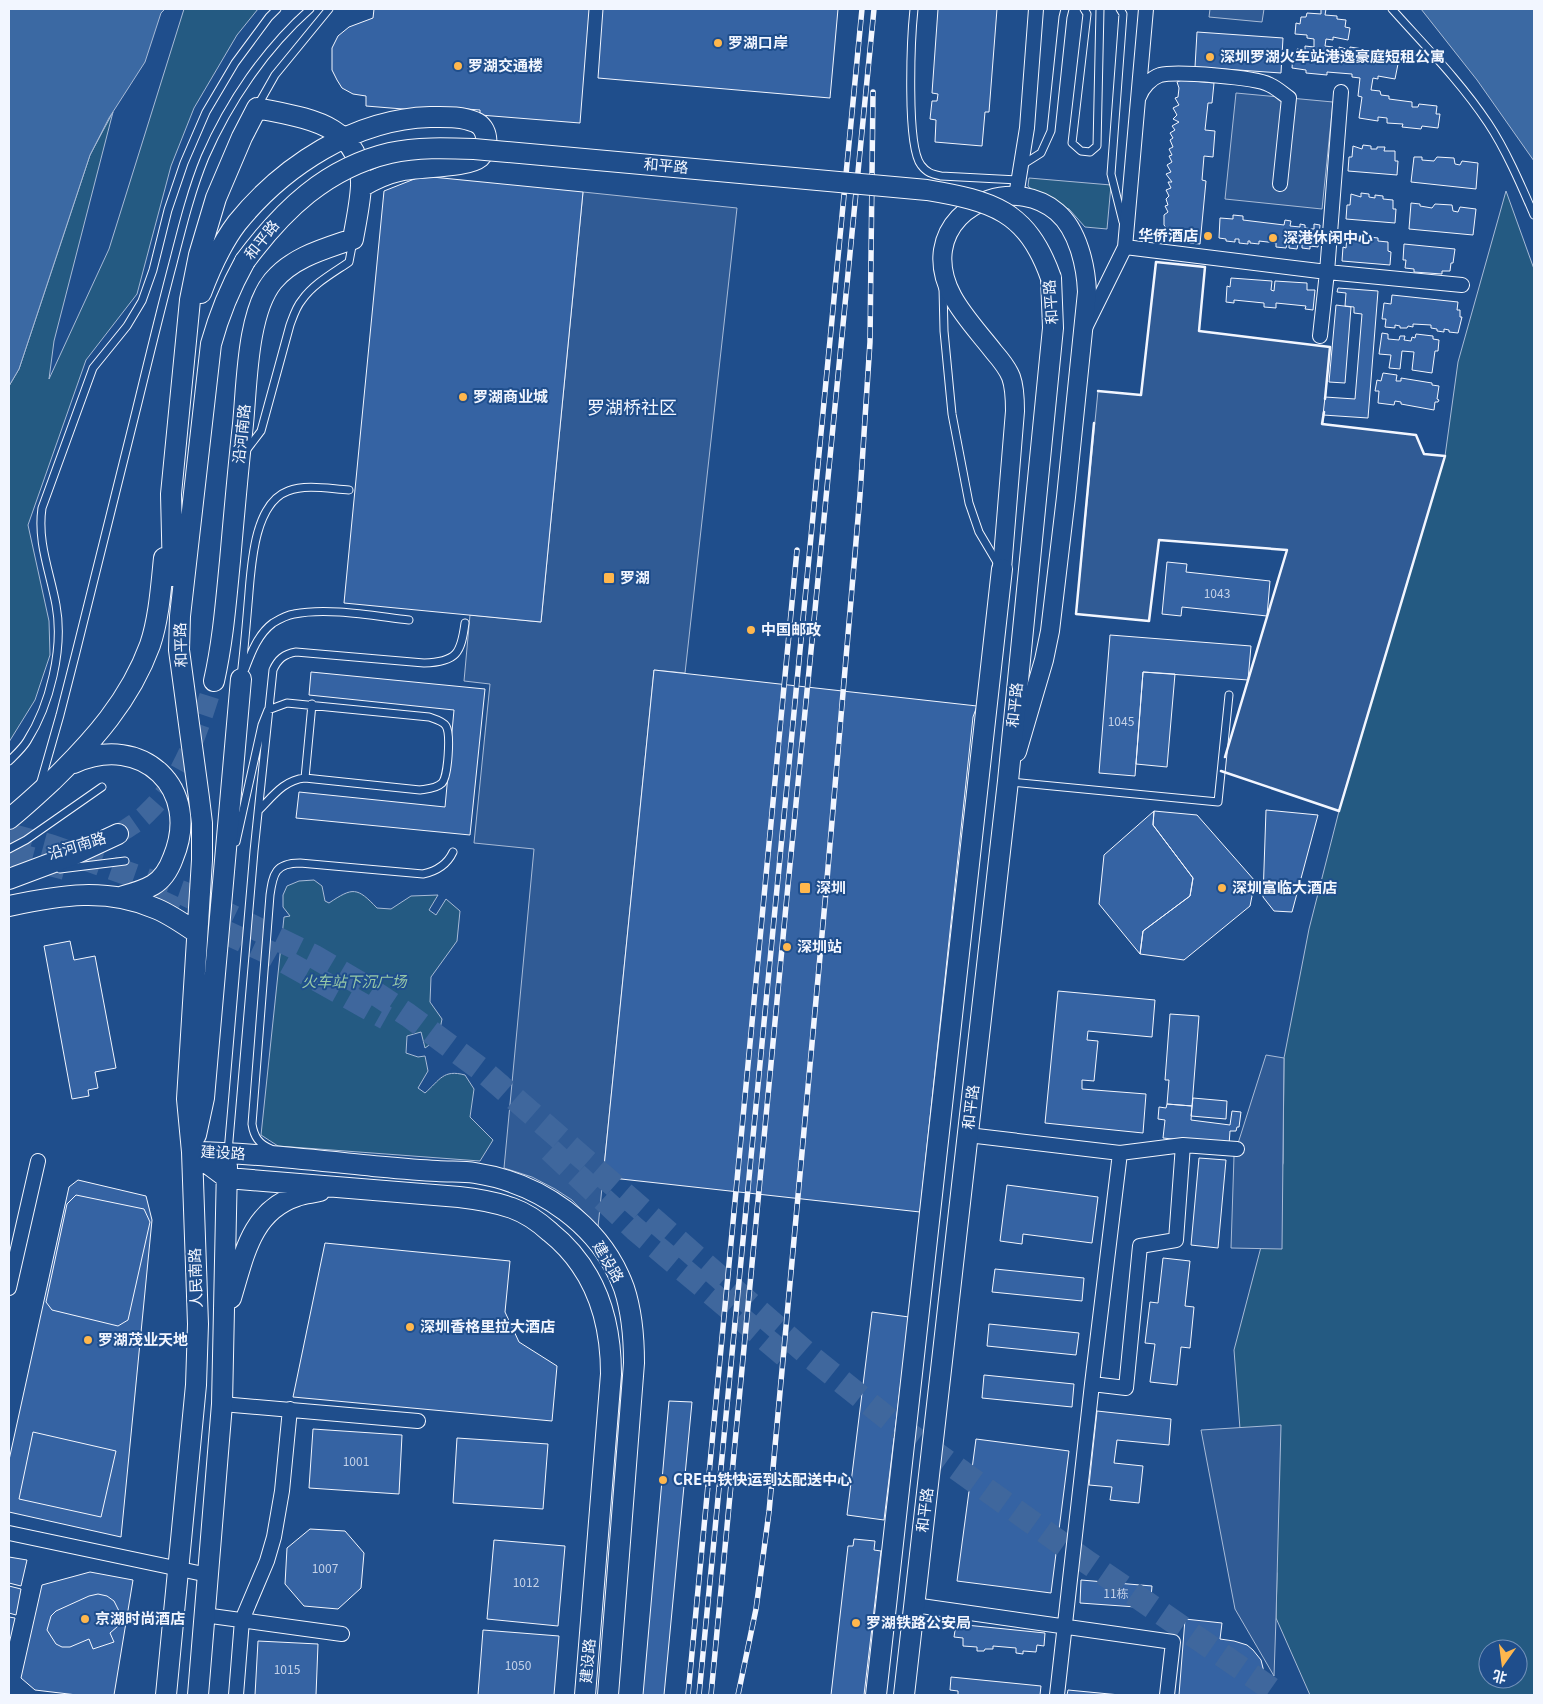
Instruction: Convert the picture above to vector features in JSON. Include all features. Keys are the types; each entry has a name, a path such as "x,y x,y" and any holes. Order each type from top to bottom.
{"main road":[{"path":"9,819 69,765 108,722 139,669 150,644 156,620 161,584 190,300 199,256 216,198 242,137 257,108 315,121 331,128 345,138 354,153 360,171 361,187 353,240"},
{"path":"183,357 191,324 212,264 236,225 253,204 283,178 314,155 345,138 390,121 417,117 464,119 479,124 484,130 486,145 482,154 470,163 420,167 399,171 380,177 361,187"},
{"name":"和平路","path":"202,860 202,823 179,650 182,589 211,344 226,298 245,261 278,219 322,183 362,162 390,153 418,149 474,148 927,190 994,206 1010,215 1024,227 1036,243 1051,278 1053,328 1008,782 904,1695"},
{"name":"沿河南路","path":"214,681 224,622 253,333 264,294 273,281 287,267 319,251 353,240"},
{"path":"179,650 173,576 171,494 181,447 211,344"},
{"name":"和平路","path":"876,1695 1002,569"},
{"path":"192,1152 204,1098 241,679"},
{"path":"69,765 87,757 103,754 116,753 129,756 143,760 155,768 167,780 174,792 179,809 180,826 179,840 169,867 153,885 120,897"},
{"name":"人民南路","path":"166,1695 196,1385 198,1324 192,1152 187,1098 202,860"},
{"path":"9,906 53,898 102,894 120,897 158,909 196,933"},
{"name":"建设路","path":"192,1152 228,1152 412,1170 475,1173 527,1188 568,1211 606,1254 616,1270 629,1305 634,1338 634,1363 608,1695"},
{"name":"建设路","path":"192,1152 227,1178 460,1196 489,1201 513,1208 537,1221 564,1244 584,1270 598,1296 606,1321 611,1352 611,1374 585,1695"},
{"name":"人民南路","path":"198,1695 222,1404 228,1152"},
{"path":"224,1321 250,1240 268,1211 297,1196 344,1186"}],"street":[{"path":"1018,188 1027,128 1036,9"},
{"path":"1083,331 1124,247 1146,9"},
{"path":"1136,106 1140,94 1148,83 1158,76 1178,74 1224,77 1258,80 1271,85 1289,98 1280,184"},
{"path":"1320,336 1341,92"},
{"path":"1002,569 1015,411 1013,385 1005,365 949,292 942,263 944,247 949,232 966,210 978,202 1018,188"},
{"path":"1008,782 1044,660 1050,630 1087,292 1086,270 1081,252 1069,227 1059,214 1046,204 1032,199 1018,188"},
{"path":"1124,247 1327,272 1462,285"},
{"path":"968,1135 1120,1153 1184,1145 1237,1149"},
{"path":"1092,1384 1126,1388 1140,1246 1176,1240 1184,1145"},
{"path":"1058,1695 1092,1384 1120,1153"},
{"path":"9,1288 38,1161"},
{"path":"222,1404 418,1421"},
{"path":"236,1695 242,1620 267,1562 274,1537 282,1491 290,1409"},
{"path":"9,1533 208,1575"},
{"path":"914,1605 1173,1642 1167,1695"},
{"path":"204,1615 342,1634"}],"lane":[{"path":"9,761 26,743 41,715 57,653 58,629 56,606 41,542 39,524 42,508 93,368 127,326 142,301 153,270 168,210 184,162 206,112 235,63 277,9"},
{"path":"37,795 63,705 166,290 192,193 219,128 240,91 268,53 292,25 310,9"},
{"path":"257,108 275,75 329,9"},
{"path":"914,9 910,114 916,152 920,164 929,174 1018,188"},
{"path":"1021,166 1041,153 1051,131 1062,17 1065,9"},
{"path":"1084,9 1087,14 1072,143 1082,151 1090,152 1097,146 1100,9"},
{"path":"1120,9 1123,14 1111,174 1126,232"},
{"path":"1392,9 1451,73 1489,124 1534,215"},
{"path":"239,461 261,431 290,325 296,310 302,299 349,262 353,240"},
{"path":"942,263 944,331 952,414 969,503 979,532 1002,569"},
{"path":"241,679 253,550 265,512 286,491 302,488 349,490"},
{"path":"241,679 252,650 260,637 272,624 292,614 321,611 409,620"},
{"path":"228,1152 272,670 280,658 287,654 306,652 436,663 448,660 458,651 465,622"},
{"path":"1008,782 1218,802 1229,695"},
{"path":"222,900 262,725 268,710 287,703 312,704 429,717 439,720 446,726 449,741 445,778 441,784 420,790 304,778 295,779 285,784 259,810"},
{"path":"304,778 312,704"},
{"path":"9,849 26,840 102,787"},
{"path":"453,852 450,859 439,868 423,874 300,863 280,866 275,873 270,895 252,1124 258,1141 265,1147 275,1150 420,1164 475,1173"},
{"path":"13,873 125,861"}],"green space":[{"path":"184,9 258,9 237,35 194,108 171,166 137,294 86,360 28,525 49,621 50,655 35,700 9,742 9,386 19,369 90,155 113,112 54,341 49,379 109,249"},
{"path":"1029,178 1111,185 1107,229 1085,227 1069,209 1045,201 1028,186"},
{"path":"1506,191 1534,269 1534,1695 1310,1695 1276,1618 1277,1573 1246,1508 1234,1350 1283,1163 1284,1058 1309,929 1339,811 1445,456 1458,362"},
{"name":"火车站下沉广场","path":"314,880 322,886 325,901 329,903 344,894 354,892 364,896 377,908 391,909 411,896 438,895 429,910 436,915 446,899 460,911 457,941 431,977 430,1002 442,1019 438,1039 425,1048 421,1032 407,1036 406,1053 418,1057 425,1056 428,1071 418,1088 425,1093 442,1077 452,1073 465,1075 474,1089 470,1117 493,1140 480,1161 278,1146 261,1135 284,917 290,916 283,907 283,895 287,886 299,881"}],"shaded area":[{"path":"9,9 165,9 161,13 145,62 109,118 90,155 19,369 9,386"},
{"path":"1210,9 1264,9 1262,22 1209,17"},
{"path":"1421,9 1534,9 1534,161 1477,80"},
{"path":"1236,93 1333,102 1322,209 1225,199"},
{"path":"583,192 737,208 685,673 654,670 598,1227 572,1200 555,1189 532,1177 504,1168 534,849 474,843 490,684 464,681 470,615 541,622"},
{"path":"1156,262 1205,267 1199,331 1330,347 1323,424 1416,435 1424,454 1445,456 1339,811 1221,771 1287,550 1159,540 1149,621 1076,614 1098,391 1141,395"},
{"path":"1266,1055 1284,1058 1282,1249 1231,1248 1234,1156"},
{"path":"1281,1425 1274,1676 1235,1609 1201,1430"}],"building":[{"name":"罗湖交通楼","path":"374,9 589,9 580,123 480,115 480,110 452,108 452,113 366,106 366,96 353,94 342,88 337,80 332,70 332,48 338,36 349,27 373,18"},
{"name":"罗湖口岸","path":"603,9 838,9 830,98 598,78"},
{"path":"938,9 997,9 989,112 985,112 982,146 935,142 936,120 930,119 932,101 937,101 938,94 932,93"},
{"path":"1321,9 1326,9 1325,15 1337,16 1337,19 1346,20 1345,27 1350,28 1348,40 1333,37 1333,40 1326,39 1325,46 1333,47 1333,51 1338,52 1339,47 1349,51 1350,47 1369,50 1371,55 1371,51 1396,55 1395,64 1398,64 1395,79 1378,76 1378,79 1373,78 1371,90 1380,91 1381,95 1389,96 1389,99 1412,102 1412,107 1418,107 1419,104 1437,106 1436,114 1440,114 1438,128 1422,126 1421,129 1402,127 1403,124 1387,123 1387,118 1378,117 1378,121 1359,118 1362,97 1358,96 1360,78 1352,77 1352,74 1327,72 1327,75 1306,73 1306,70 1292,68 1293,55 1297,55 1297,49 1305,50 1305,46 1314,47 1314,39 1307,38 1307,35 1295,34 1296,23 1300,24 1301,17 1306,17 1307,13 1321,14"},
{"path":"1197,32 1283,38 1281,73 1195,67"},
{"path":"1182,80 1214,83 1212,103 1208,103 1205,130 1215,131 1213,157 1204,156 1202,180 1206,181 1200,244 1167,241 1164,233 1168,230 1164,225 1164,215 1168,212 1165,206 1168,205 1166,199 1169,196 1166,190 1171,188 1168,182 1172,182 1166,174 1171,172 1167,165 1172,162 1169,156 1172,155 1169,149 1173,147 1170,140 1173,138 1170,133 1175,130 1172,126 1179,122 1173,119 1177,115 1173,108 1179,105 1175,98 1178,97 1179,88 1177,82"},
{"path":"1363,145 1371,146 1371,149 1385,147 1384,151 1395,151 1395,161 1398,161 1397,175 1348,171 1349,157 1352,157 1353,146 1362,149"},
{"path":"1414,157 1422,157 1422,160 1434,161 1437,157 1454,158 1455,164 1460,165 1462,161 1478,163 1476,189 1411,182"},
{"name":"罗湖商业城","path":"422,176 583,192 541,622 344,603 384,191"},
{"path":"1361,193 1369,194 1369,197 1375,198 1375,195 1383,196 1383,199 1393,200 1393,209 1396,209 1395,223 1346,219 1347,205 1350,205 1351,194 1361,197"},
{"path":"1411,203 1432,208 1435,204 1452,205 1453,211 1458,212 1460,207 1476,209 1473,235 1409,229"},
{"path":"1233,215 1243,216 1243,220 1284,225 1285,220 1291,221 1290,226 1300,227 1300,224 1305,225 1305,228 1314,229 1314,224 1320,225 1318,247 1302,248 1302,245 1298,244 1297,249 1289,248 1287,244 1286,248 1276,247 1276,243 1259,241 1259,244 1248,241 1248,244 1239,243 1239,239 1235,239 1235,242 1219,238 1220,218 1233,219"},
{"path":"1356,236 1365,237 1364,240 1370,240 1370,237 1378,238 1378,241 1388,242 1388,251 1391,252 1390,265 1342,261 1343,247 1346,248 1347,237 1356,240"},
{"path":"1404,244 1455,249 1450,271 1442,271 1442,274 1414,272 1414,269 1405,268 1406,260 1403,260"},
{"path":"1231,278 1272,281 1271,290 1274,291 1275,281 1307,283 1307,290 1315,290 1313,310 1305,309 1306,306 1276,303 1276,308 1264,307 1264,303 1234,300 1234,303 1226,302 1227,286 1230,287"},
{"path":"1338,288 1378,291 1368,418 1323,415 1325,397 1355,399 1362,314 1354,313 1354,307 1345,306 1346,293 1337,292"},
{"path":"1392,295 1458,302 1457,310 1460,310 1460,317 1462,317 1458,333 1449,332 1449,330 1444,329 1444,332 1437,331 1437,329 1431,328 1431,325 1413,324 1413,327 1408,326 1407,328 1400,328 1400,326 1395,325 1395,328 1385,327 1386,319 1382,319 1384,303 1391,304"},
{"path":"1336,305 1351,307 1345,383 1329,382"},
{"path":"1382,333 1388,334 1388,339 1399,340 1400,336 1405,336 1404,340 1411,341 1412,337 1415,338 1416,334 1433,336 1433,339 1439,340 1438,351 1435,351 1432,373 1412,370 1414,352 1402,351 1400,369 1389,368 1391,355 1379,354"},
{"path":"1383,373 1397,375 1396,381 1401,381 1401,378 1439,386 1437,399 1439,400 1435,402 1434,410 1401,404 1401,402 1395,401 1394,405 1378,403 1379,391 1375,391 1377,380 1381,381"},
{"path":"1167,562 1187,564 1186,572 1270,581 1267,616 1182,607 1181,616 1162,614"},
{"path":"1110,635 1251,646 1248,680 1143,672 1135,776 1099,773"},
{"name":"深圳站","path":"654,670 977,706 973,717 920,1212 603,1177"},
{"path":"311,672 485,689 470,835 296,818 299,792 445,807 454,710 309,695"},
{"path":"1143,672 1175,674 1167,767 1136,764"},
{"path":"1266,810 1318,815 1292,912 1274,911 1263,897"},
{"name":"深圳富临大酒店","path":"1154,811 1197,815 1255,881 1250,906 1184,960 1140,954 1143,931 1190,896 1193,878 1153,825"},
{"path":"1154,811 1153,825 1193,878 1190,896 1143,931 1140,954 1099,904 1104,855"},
{"path":"70,941 74,960 95,956 116,1068 95,1072 98,1088 88,1090 89,1096 72,1099 44,946"},
{"path":"1058,991 1155,1000 1152,1037 1088,1031 1087,1040 1098,1041 1094,1081 1082,1080 1082,1089 1146,1094 1143,1133 1045,1123"},
{"path":"1170,1014 1199,1016 1192,1106 1167,1104 1169,1080 1165,1080"},
{"path":"1193,1098 1227,1101 1226,1119 1191,1116"},
{"path":"1167,1104 1192,1106 1191,1120 1230,1125 1232,1111 1241,1112 1239,1127 1237,1127 1236,1131 1230,1131 1229,1145 1163,1138 1165,1120 1158,1119 1159,1107 1166,1108"},
{"path":"1199,1158 1226,1160 1218,1248 1191,1245"},
{"name":"罗湖茂业天地","path":"78,1180 146,1196 152,1220 121,1537 9,1512 9,1460 69,1187"},
{"path":"1007,1185 1098,1197 1092,1243 1023,1234 1022,1244 1000,1241"},
{"path":"76,1195 144,1209 150,1222 128,1320 118,1326 52,1310 46,1302 67,1204"},
{"name":"深圳香格里拉大酒店","path":"325,1243 510,1261 505,1312 519,1342 557,1366 552,1421 293,1397"},
{"path":"1163,1258 1190,1261 1185,1306 1194,1307 1190,1348 1181,1347 1177,1385 1150,1382 1155,1344 1145,1343 1150,1302 1158,1303"},
{"path":"995,1269 1084,1278 1082,1301 992,1292"},
{"path":"872,1312 909,1317 884,1520 847,1515"},
{"path":"989,1324 1079,1333 1076,1355 987,1346"},
{"path":"984,1375 1074,1384 1072,1407 982,1398"},
{"path":"669,1401 692,1402 664,1695 643,1695"},
{"path":"1097,1411 1171,1419 1169,1445 1117,1440 1114,1463 1143,1466 1139,1503 1110,1500 1112,1487 1089,1485"},
{"path":"313,1429 402,1435 399,1494 309,1488"},
{"path":"33,1432 116,1451 101,1517 19,1499"},
{"path":"457,1438 548,1444 543,1509 453,1503"},
{"path":"976,1439 1069,1451 1051,1593 957,1581"},
{"path":"310,1529 345,1531 364,1553 361,1588 338,1609 304,1606 285,1584 287,1548"},
{"name":"罗湖铁路公安局","path":"854,1539 875,1541 874,1550 881,1551 864,1695 831,1695 848,1546 853,1546"},
{"path":"494,1540 565,1546 558,1626 487,1619"},
{"path":"9,1557 27,1560 21,1586 9,1583"},
{"path":"90,1572 133,1580 114,1695 77,1695 35,1690 21,1678 42,1585"},
{"path":"1081,1580 1152,1586 1150,1608 1080,1603"},
{"path":"9,1586 21,1589 16,1615 9,1613"},
{"name":"京湖时尚酒店","path":"98,1594 107,1596 114,1601 120,1613 118,1626 110,1633 114,1642 93,1649 89,1639 70,1647 62,1647 56,1644 47,1630 51,1616 56,1611 89,1596"},
{"path":"9,1617 15,1618 9,1644"},
{"path":"1185,1619 1222,1623 1220,1639 1247,1645 1253,1650 1261,1660 1263,1668 1264,1681 1258,1695 1179,1695"},
{"path":"956,1624 1045,1633 1044,1646 1037,1645 1036,1652 1023,1651 1023,1654 1016,1653 1016,1648 993,1646 993,1649 977,1651 977,1647 963,1646 963,1638 954,1637"},
{"path":"483,1630 559,1636 554,1695 478,1695"},
{"path":"258,1641 318,1644 316,1695 255,1695"},
{"path":"951,1677 1041,1686 1040,1695 958,1695 958,1691 950,1690"},
{"path":"1068,1690 1120,1695 1067,1695"}],"tunnel":[{"path":"118,834 146,815 172,783 196,734 214,681"},
{"path":"9,835 50,846 183,893 315,957 366,987 408,1015 483,1071 811,1357 892,1422 1087,1562 1280,1695"},
{"path":"9,853 65,868"},
{"path":"156,900 270,953 386,1018"},
{"path":"550,1150 635,1229 788,1358"}],"railway":[{"path":"699,1695 862,9"},
{"path":"711,1695 874,9"},
{"path":"738,1695 756,1609 769,1512 860,495 870,342 873,92"},
{"path":"688,1695 797,550"}],"wall":[{"path":"1098,391 1141,395 1156,262 1205,267 1199,331 1330,347 1325,399"},
{"path":"1221,771 1339,811 1445,456 1424,454 1416,435 1322,424 1324,412"},
{"path":"1094,423 1076,614 1149,621 1159,540 1287,550 1225,757"}],"place":[{"name":"罗湖口岸","path":"718,43"},
{"name":"深圳罗湖火车站港逸豪庭短租公寓","path":"1210,57"},
{"name":"罗湖交通楼","path":"458,66"},
{"name":"华侨酒店","path":"1208,236"},
{"name":"深港休闲中心","path":"1273,238"},
{"name":"罗湖商业城","path":"463,397"},
{"name":"罗湖","path":"609,578"},
{"name":"中国邮政","path":"751,630"},
{"name":"深圳","path":"805,888"},
{"name":"深圳富临大酒店","path":"1222,888"},
{"name":"深圳站","path":"787,947"},
{"name":"深圳香格里拉大酒店","path":"410,1327"},
{"name":"罗湖茂业天地","path":"88,1340"},
{"name":"CRE中铁快运到达配送中心","path":"663,1480"},
{"name":"京湖时尚酒店","path":"85,1619"},
{"name":"罗湖铁路公安局","path":"856,1623"}],"district":[{"name":"罗湖桥社区","path":"632,408"}]}
